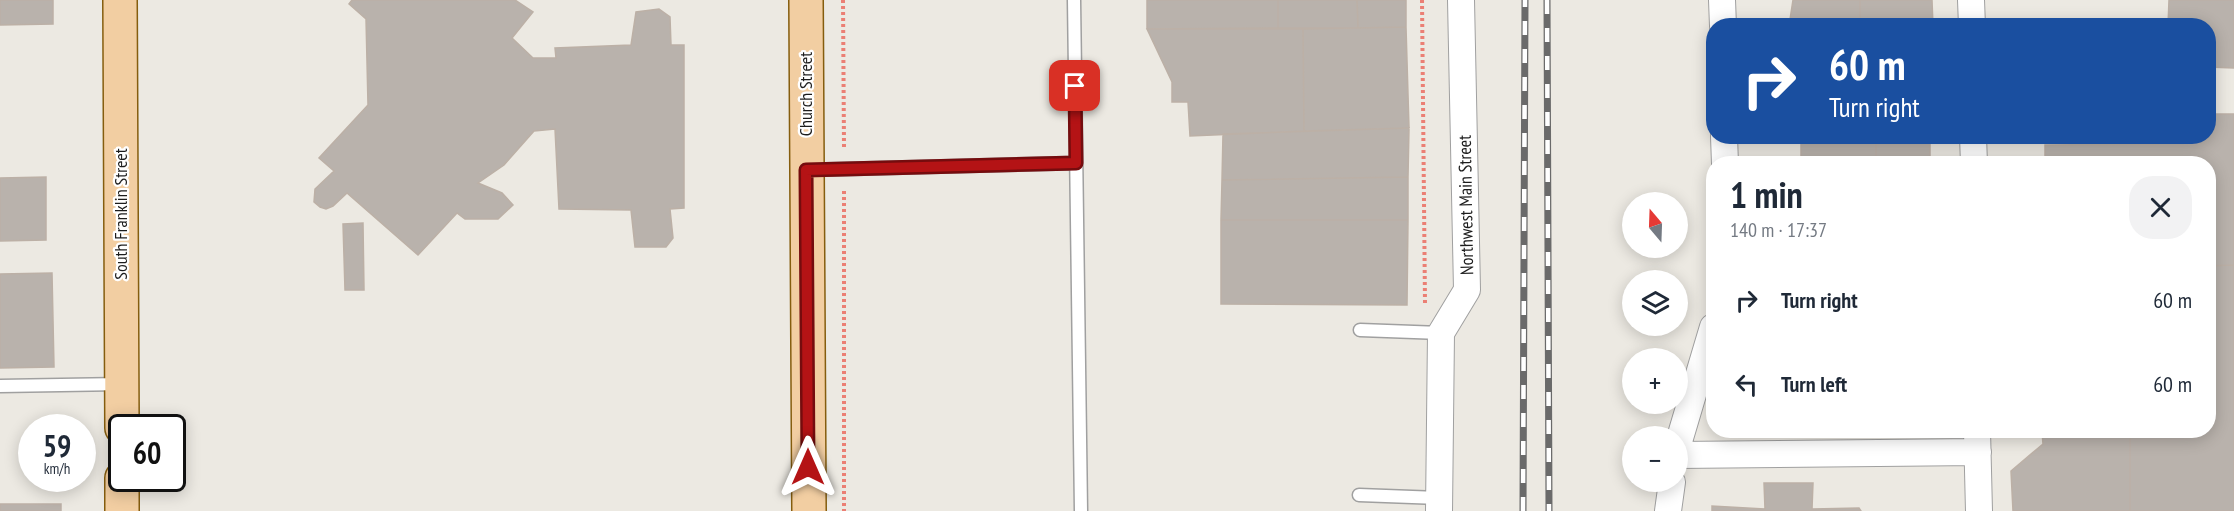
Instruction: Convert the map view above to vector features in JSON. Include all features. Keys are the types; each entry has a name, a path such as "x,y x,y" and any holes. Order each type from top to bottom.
{"main road":[{"name":"South Franklin Street","path":"120,0 122,414"},
{"name":"Church Street","path":"806,0 809,511"},
{"path":"122,492 122,511"}],"street":[{"name":"Northwest Main Street","path":"1441,333 1467,290 1461,0"},
{"path":"1722,0 1723,18"},
{"path":"1971,0 1972,18"},
{"path":"1439,505 1441,333"},
{"path":"1684,426 1706,351"},
{"path":"1688,454 1977,441 1979,511"},
{"path":"1668,511 1671,492"}],"lane":[{"path":"1074,0 1081,511"},
{"path":"806,170 1076,163"},
{"path":"1360,330 1441,333"},
{"path":"0,386 122,384"},
{"path":"1359,495 1439,505"}],"path":[{"path":"843,0 844,511"},
{"path":"1422,0 1425,309"}],"building":[{"path":"0,0 53,0 53,24 0,25"},
{"path":"352,0 515,0 533,12 512,38 533,58 556,58 555,48 631,45 636,12 659,9 670,17 671,45 684,45 684,208 670,209 673,238 666,247 635,247 631,210 559,209 555,129 534,131 504,165 478,183 502,193 513,205 498,219 465,219 457,213 418,255 347,193 333,206 326,209 320,207 314,202 315,189 334,171 319,158 368,105 366,19 349,4"},
{"path":"1147,0 1278,0 1278,28 1147,29"},
{"path":"1278,0 1357,0 1358,28 1278,28"},
{"path":"1357,0 1406,0 1406,27 1358,28"},
{"path":"1793,0 1860,0 1860,18 1790,18"},
{"path":"1860,0 1932,0 1933,18 1860,18"},
{"path":"2169,0 2234,0 2234,68 2216,67 2216,18 2168,18"},
{"path":"1406,27 1409,128 1304,131 1303,29"},
{"path":"1147,29 1303,29 1304,131 1190,136 1188,102 1172,102 1172,82"},
{"path":"2216,114 2234,114 2234,265 2216,266 2216,156 2045,156 2045,145 2216,144"},
{"path":"1409,128 1408,177 1222,180 1223,134"},
{"path":"1801,144 1876,144 1876,156 1801,156"},
{"path":"1876,144 1930,144 1930,156 1876,156"},
{"path":"46,177 46,240 0,241 0,178"},
{"path":"1408,177 1408,220 1221,220 1222,180"},
{"path":"1221,220 1408,220 1407,305 1221,304"},
{"path":"363,223 364,290 345,290 343,224"},
{"path":"2234,265 2234,511 2130,511 2130,438 2216,438 2216,266"},
{"path":"52,273 54,367 0,368 0,274"},
{"path":"2042,438 2130,438 2130,511 2013,511 2011,471 2043,444"},
{"path":"1764,483 1813,483 1812,509 1859,508 1861,511 1712,511 1712,506 1765,509"},
{"path":"0,504 61,504 61,511 0,511"}],"railway":[{"path":"1523,511 1525,0"},
{"path":"1547,0 1549,511"}],"route":[{"path":"808,467 806,170 1076,163 1075,86"}]}
